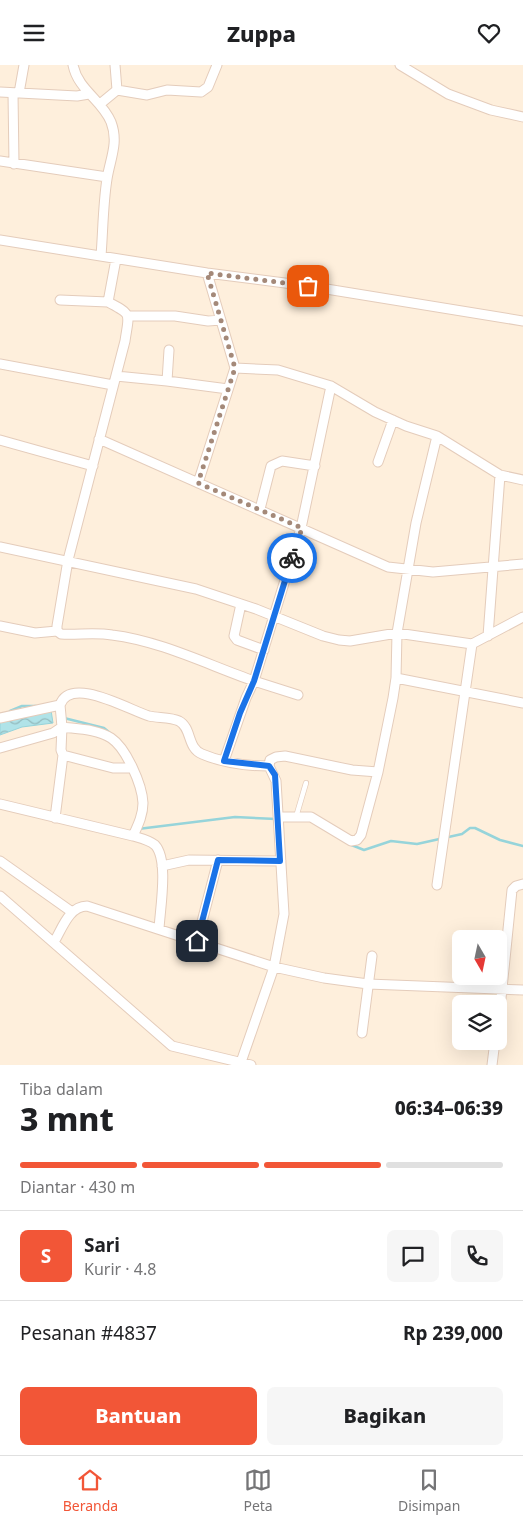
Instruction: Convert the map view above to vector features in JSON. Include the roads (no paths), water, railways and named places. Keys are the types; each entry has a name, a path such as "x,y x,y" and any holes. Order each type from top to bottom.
{"street":[{"path":"14,164 16,93 24,65"},
{"path":"73,65 79,82 100,104 111,123 115,142 107,177 101,256"},
{"path":"115,65 117,90"},
{"path":"100,104 117,90 147,95 167,90 201,92 208,87 217,65"},
{"path":"400,65 448,94 491,110 523,117"},
{"path":"0,92 77,96 89,94"},
{"path":"0,161 107,177"},
{"path":"0,240 207,273 308,286 523,321"},
{"path":"108,302 116,259"},
{"path":"198,483 235,368 207,273"},
{"path":"57,631 68,561 114,381 128,316 126,311 108,302 60,300"},
{"path":"128,316 175,316 208,321 221,320"},
{"path":"167,381 169,350"},
{"path":"0,363 114,381 167,381 228,389"},
{"path":"235,368 252,367 278,370 331,386 375,412 437,436 500,475 523,480"},
{"path":"224,761 240,713 254,681 302,528 331,386"},
{"path":"378,462 393,420"},
{"path":"278,818 312,817 350,841 357,841 364,827 378,772 396,678 397,633 408,569 437,436"},
{"path":"99,439 388,567 433,572 523,564"},
{"path":"0,440 93,466"},
{"path":"260,509 271,466 282,461 315,466"},
{"path":"488,636 500,475"},
{"path":"0,547 196,589 274,616 323,636 339,640 350,641 397,633 472,643 523,617"},
{"path":"241,604 234,636 237,640 264,650"},
{"path":"0,626 35,633 57,631 62,634 111,635 136,640 298,695"},
{"path":"437,885 472,643"},
{"path":"396,678 523,703"},
{"path":"55,818 63,755 61,750 62,727 60,705 62,699 70,694 86,692 149,715 178,721 196,751 224,761 269,766"},
{"path":"0,718 60,705"},
{"path":"0,748 53,733 62,727 95,731 110,737 120,745 132,768 143,802 140,821 133,836"},
{"path":"63,755 113,768 132,768"},
{"path":"241,1064 274,967 284,914 276,781 269,766 270,760 285,755 352,770 378,772"},
{"path":"0,805 133,836 154,845 159,852 162,866 159,929"},
{"path":"162,866 189,860 280,861"},
{"path":"197,941 218,860"},
{"path":"0,861 72,912"},
{"path":"502,995 512,890 523,883"},
{"path":"0,895 172,1046 251,1065"},
{"path":"54,942 72,912 77,907 87,906 274,967 368,984 523,990"},
{"path":"362,1033 372,956"},
{"path":"492,1065 494,1050"}],"lane":[{"path":"296,817 306,783"}],"water":[{"path":"51,710 53,723 22,727 0,735 0,716"}],"waterway":[{"path":"10,711 22,706 36,706"},
{"path":"64,718 104,728 110,733"},
{"path":"138,829 235,817 276,819"},
{"path":"349,844 364,850 391,841 417,844 462,834 470,828 475,828 500,840 523,846"}]}
